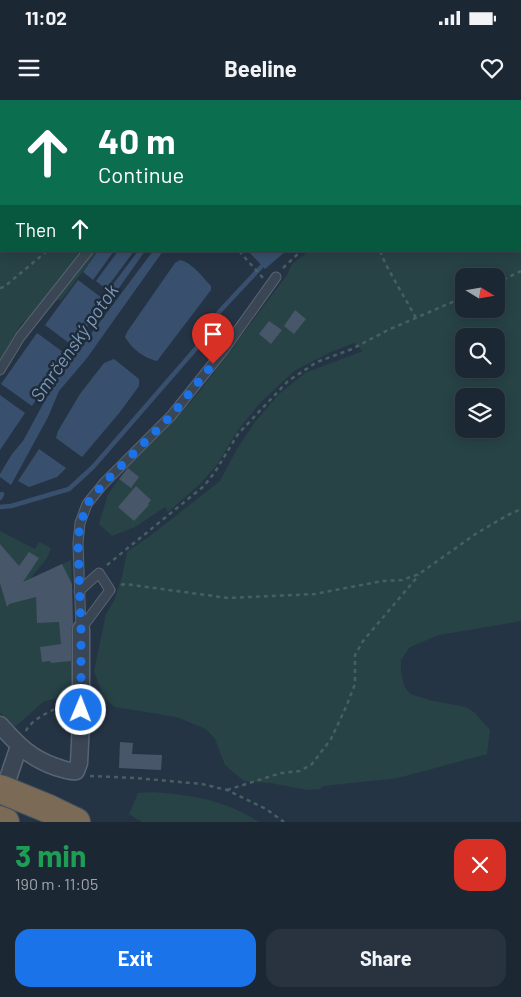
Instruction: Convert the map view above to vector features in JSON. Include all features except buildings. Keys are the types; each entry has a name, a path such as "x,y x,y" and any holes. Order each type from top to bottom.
{"highway":[{"path":"0,790 49,809 76,822"},
{"path":"0,820 5,822"}],"street":[{"path":"0,725 31,756 72,772 76,771 79,763 81,629"},
{"path":"0,802 19,746"}],"lane":[{"path":"0,370 20,337 87,252"},
{"path":"81,629 78,543 80,523 87,504 104,483 171,416 223,352 276,277"},
{"path":"79,591 99,573 110,590 81,629"}],"path":[{"path":"0,290 46,252"},
{"path":"240,252 260,276"},
{"path":"276,277 289,261 300,252"},
{"path":"380,252 416,318"},
{"path":"505,279 521,271"},
{"path":"99,573 153,526 204,486 215,472 238,434 288,381 318,362 352,349 388,330 455,301"},
{"path":"227,790 281,773 300,772 312,764 331,739 346,707 355,684 356,655 363,640 419,574 477,533 521,509"},
{"path":"110,590 125,584 228,598 315,594 383,581 402,580 419,574"},
{"path":"19,746 24,739 28,727 55,708 81,698"},
{"path":"76,771 93,777 171,780 202,784 227,790 266,809 284,822"}],"green space":[{"path":"0,252 97,252 62,299 44,304 21,324 0,360"},
{"path":"308,252 521,252 521,621 439,635 410,647 401,660 404,686 410,694 433,701 466,707 474,712 490,730 487,754 398,778 323,786 320,789 308,790 270,783 244,781 225,765 215,739 206,729 176,717 115,707 104,699 94,671 106,614 114,601 122,577 127,552 220,481 237,449 255,422 279,394 305,373 363,351 354,343 331,352 294,371 260,403 238,430 216,466 200,484 168,512 165,507 135,527 112,536 99,524 108,494 127,468 164,432 200,391 287,275 292,264"},
{"path":"0,531 35,549 39,542 51,548 47,558 30,579 34,584 51,569 71,560 74,660 70,694 43,702 15,727 0,713"},
{"path":"153,792 182,795 220,803 259,822 142,822 129,814 138,793"}],"water":[{"path":"97,252 113,252 93,280 83,272"},
{"path":"117,252 133,252 106,289 96,281"},
{"path":"137,252 144,252 114,295 108,291"},
{"path":"152,252 162,252 87,358 59,391 48,417 11,485 0,477 0,474 12,454 23,441 55,382"},
{"path":"249,252 285,252 265,269"},
{"path":"180,260 189,264 197,271 211,286 211,290 157,361 139,352 125,337 175,263"},
{"path":"78,280 106,301 73,346 45,325"},
{"path":"37,333 67,355 32,406 1,384"},
{"path":"114,359 139,379 139,386 82,457 56,438 58,431 80,394 104,363"},
{"path":"0,395 25,413 0,450"},
{"path":"39,449 66,468 57,477 29,487 18,481"}],"waterway":[{"path":"0,507 11,506 69,489 93,467 199,345 219,312 261,267"},
{"name":"Smrčenský potok","path":"0,498 2,494"}],"route":[{"path":"81,710 78,543 80,523 87,504 104,483 171,416 213,364"}]}
